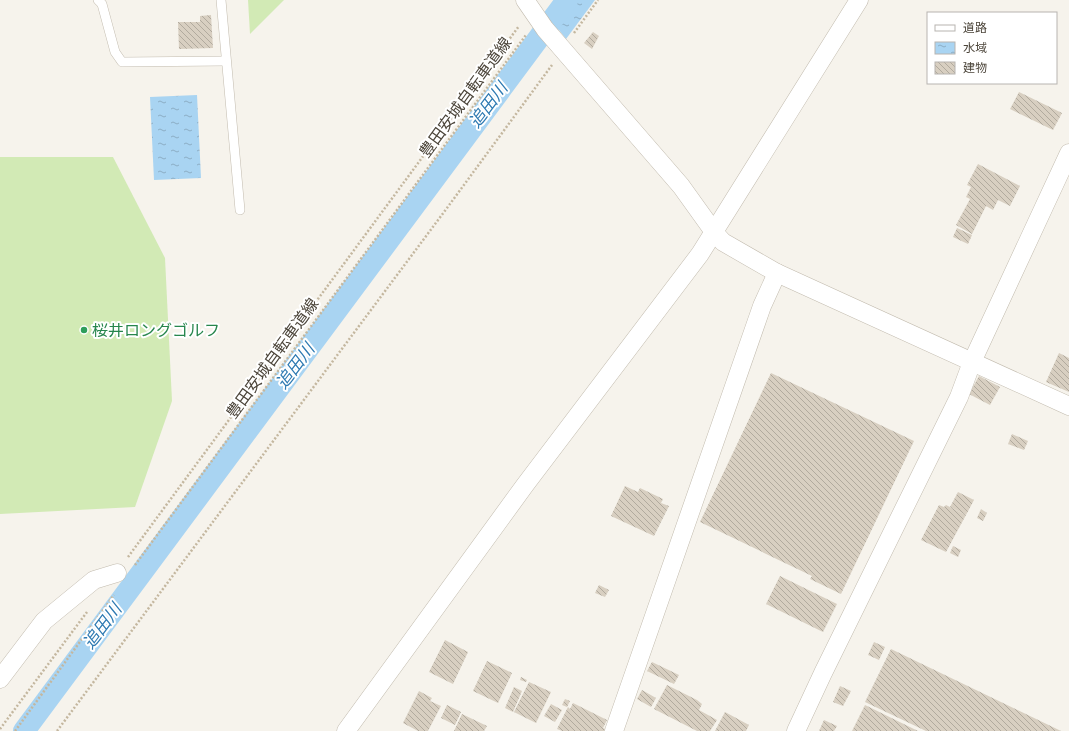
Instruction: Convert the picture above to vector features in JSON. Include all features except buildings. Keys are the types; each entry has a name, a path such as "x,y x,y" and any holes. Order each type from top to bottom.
{"street":[{"path":"346,731 525,485 700,254 859,0"},
{"path":"534,15 681,186 723,242 777,273 1069,406"},
{"path":"796,731 823,673 959,398 972,362 1069,153"},
{"path":"614,731 762,306 777,273"},
{"path":"0,679 44,621 94,580 122,577"}],"lane":[{"path":"98,0 102,4 115,52 122,62 226,61"},
{"path":"221,0 240,210"}],"path":[{"path":"58,731 438,220 561,48 598,0"},
{"path":"122,577 534,15"},
{"name":"豊田安城自転車道線","path":"15,731 122,577 534,15"},
{"path":"0,729 89,610"}],"green space":[{"path":"248,0 284,0 250,34"},
{"name":"桜井ロングゴルフ","path":"0,157 113,157 165,258 172,401 135,507 0,514"}],"water":[{"path":"560,0 595,0 566,39 548,16"},
{"path":"197,95 201,178 154,180 150,97"}],"waterway":[{"name":"追田川","path":"24,731 567,0"}],"place":[{"name":"桜井ロングゴルフ","path":"84,330"}]}
